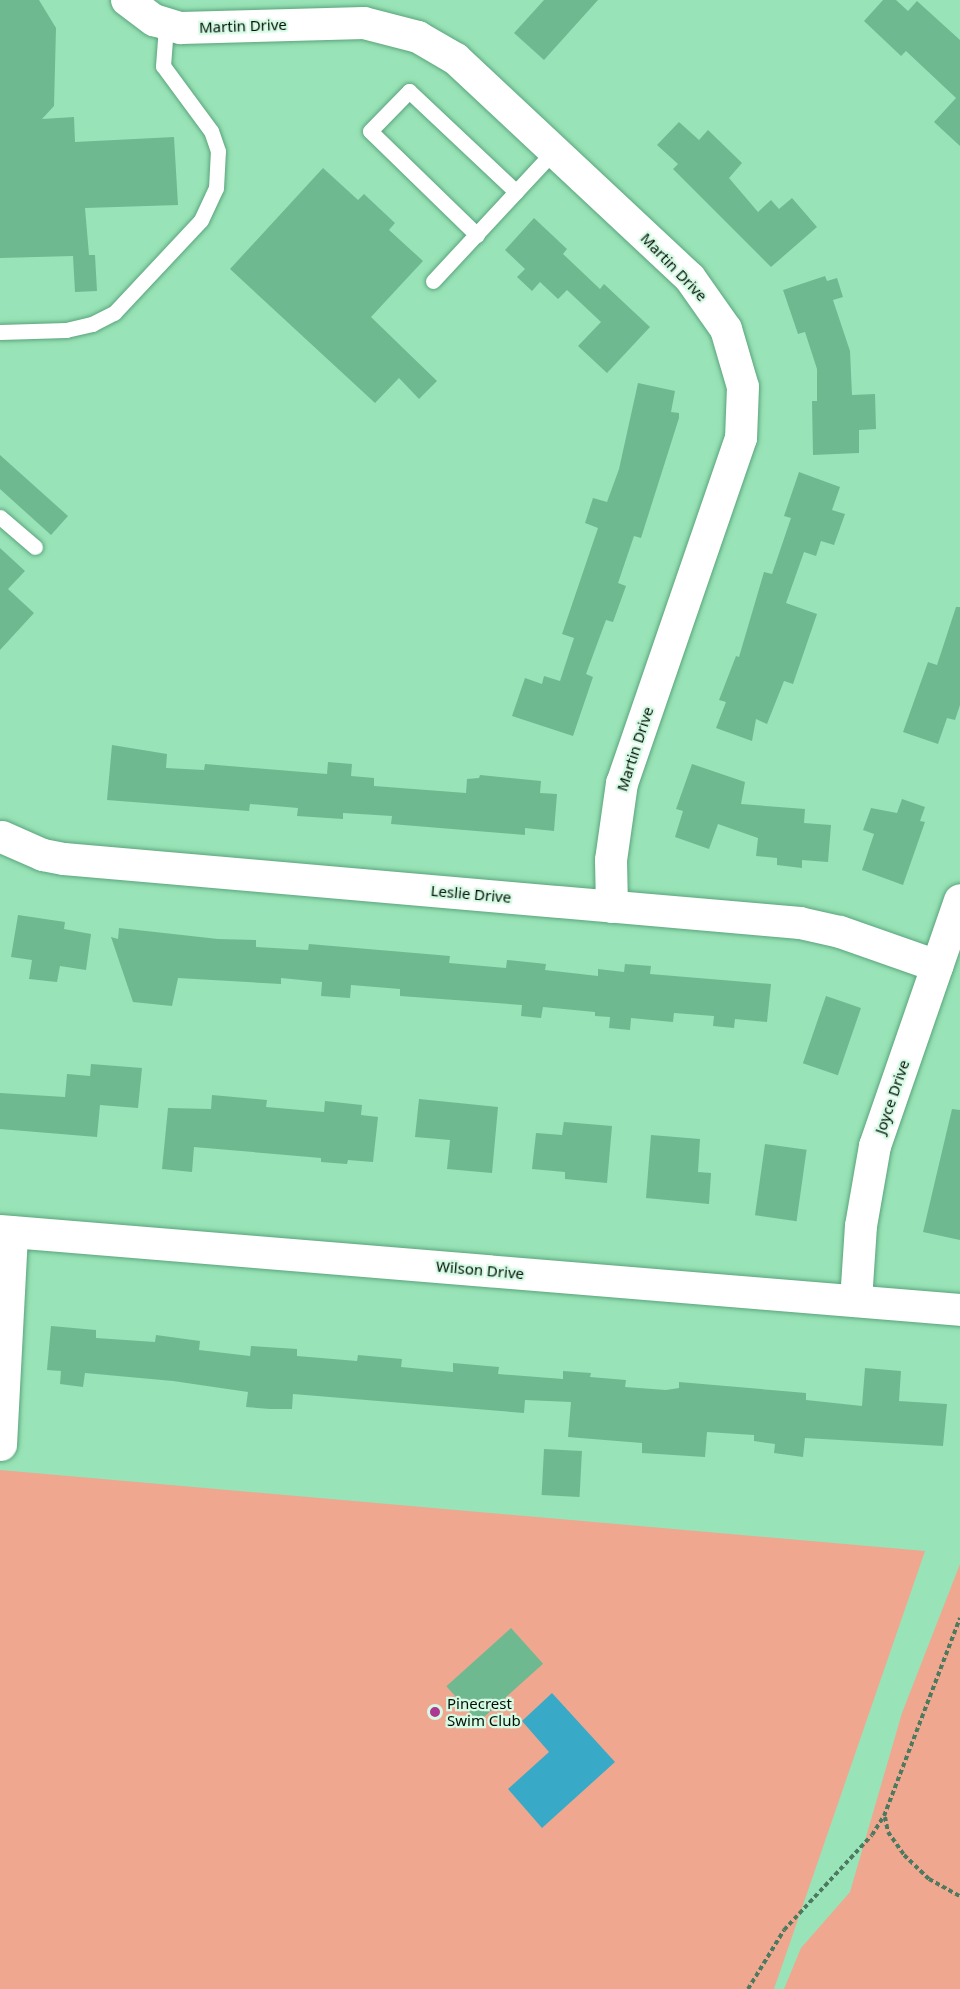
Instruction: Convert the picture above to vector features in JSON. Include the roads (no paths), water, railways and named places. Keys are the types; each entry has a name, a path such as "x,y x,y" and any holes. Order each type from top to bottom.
{"street":[{"path":"127,0 166,26"},
{"name":"Martin Drive","path":"166,26 364,23 392,27 418,37 456,60 702,292 730,338 743,387 741,438 622,783 611,860 612,907"},
{"name":"Leslie Drive","path":"2,837 43,855 64,859 800,923 840,932 937,966"},
{"name":"Joyce Drive","path":"856,1301 861,1226 875,1146 960,900"},
{"path":"1,1445 6,1231"},
{"name":"Wilson Drive","path":"6,1231 960,1310"}],"lane":[{"path":"0,332 66,330 92,324 114,313 201,220 216,188 218,151 211,131 163,66 166,26"},
{"path":"477,235 370,131 409,92 516,192"},
{"path":"434,281 554,151"},
{"path":"0,517 35,547"}],"water":[{"path":"552,1693 615,1762 542,1828 508,1789 549,1752 522,1721"}],"place":[{"name":"Pinecrest Swim Club","path":"435,1712"}]}
